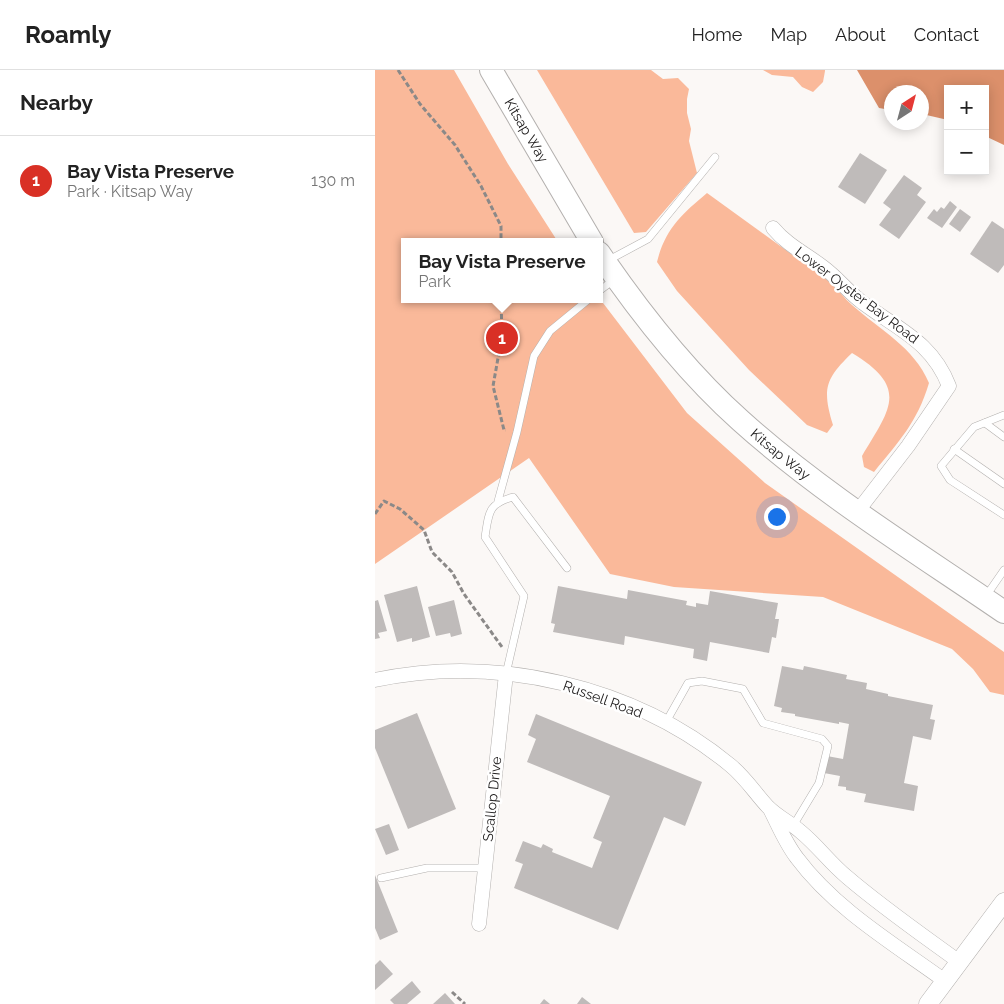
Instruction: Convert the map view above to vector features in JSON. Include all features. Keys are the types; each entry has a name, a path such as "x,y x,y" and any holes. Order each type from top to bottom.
{"main road":[{"name":"Kitsap Way","path":"491,70 590,238"},
{"name":"Kitsap Way","path":"607,264 670,347 712,393 770,446 857,512 1004,612"}],"street":[{"name":"Lower Oyster Bay Road","path":"773,228 783,241 824,268 863,303 922,344 941,368 949,386 908,446 857,512"},
{"name":"Russell Road","path":"375,680 429,672 461,671 506,674 575,686 666,722 696,739 733,767 769,808 793,826 847,878 959,961"},
{"name":"Scallop Drive","path":"479,924 506,674"},
{"name":"Russell Road","path":"769,808 785,841 812,875 854,915 945,981"},
{"path":"928,1004 1004,902"}],"lane":[{"path":"603,278 607,264 648,239 715,157"},
{"path":"506,674 524,596 485,537 489,512 498,501 517,432 534,356 550,331 584,303"},
{"path":"1004,415 974,427 941,466 950,480 1004,515"},
{"path":"985,423 1004,437"},
{"path":"954,449 1004,484"},
{"path":"498,501 513,497 567,568"},
{"path":"985,599 1004,570"},
{"path":"666,722 689,683 701,681 743,690 763,723 822,739 828,746 819,783 793,826"},
{"path":"381,878 427,868 485,868"}],"path":[{"path":"398,70 419,104 455,145 481,186 501,226 501,238"},
{"path":"501,303 502,336 493,386 504,430 517,432"},
{"path":"375,514 384,501 400,509 424,530 432,552 452,572 500,646 511,656"},
{"path":"452,992 465,1004"}],"shaded area":[{"path":"375,70 454,70 508,164 555,238 401,238 401,303 603,303 687,413 765,483 1004,652 1004,695 990,692 973,669 952,649 823,597 674,587 610,574 529,458 375,564"},
{"path":"537,70 651,70 663,79 678,78 689,89 687,113 691,129 689,141 697,173 646,232 634,233"},
{"path":"763,70 825,71 823,82 813,92 802,87 793,77 772,75"},
{"path":"857,70 1004,70 1004,145 989,138 989,85 944,85 944,119 929,116 929,85 884,85 884,109 879,108"},
{"path":"707,193 834,285 852,305 905,349 923,370 929,383 919,409 906,431 874,472 864,467 862,456 886,412 889,400 888,389 882,377 852,353 836,370 828,385 828,402 833,425 827,433 807,425 749,370 677,291 657,262 660,250 670,231 682,215"}],"building":[{"path":"860,153 887,170 865,204 838,187"},
{"path":"904,175 922,188 917,195 926,202 899,239 879,225 891,209 883,203"},
{"path":"950,201 957,207 942,228 927,218 934,209 937,212 941,207 944,209"},
{"path":"960,209 971,217 960,232 949,224"},
{"path":"992,221 1004,229 1004,265 998,273 970,254"},
{"path":"417,586 430,637 412,642 412,638 397,642 384,595"},
{"path":"558,586 627,599 628,590 687,601 686,605 696,607 696,603 708,605 710,591 778,603 775,619 779,619 776,638 772,637 769,653 710,642 707,661 693,658 694,649 625,636 624,645 553,632 555,624 551,623"},
{"path":"378,600 387,631 378,633 380,638 375,639 375,601"},
{"path":"454,600 462,634 451,637 450,633 436,636 428,607"},
{"path":"782,666 803,670 804,666 847,675 846,679 867,683 866,689 888,694 888,696 933,705 930,719 935,720 931,740 913,736 904,783 918,786 914,811 864,802 866,794 846,790 846,787 838,786 840,776 824,773 827,756 843,759 849,724 795,716 795,714 781,712 782,708 774,706"},
{"path":"417,713 456,809 408,829 375,748 375,730"},
{"path":"536,714 702,782 685,826 664,817 618,930 514,888 523,864 515,861 523,841 541,848 543,844 553,849 552,852 592,868 602,842 593,838 610,796 527,762 536,739 528,735"},
{"path":"389,824 399,850 386,855 375,829"},
{"path":"375,875 398,932 380,940 375,928"},
{"path":"380,960 393,974 375,990 375,965"},
{"path":"412,981 421,992 407,1004 394,1004 390,1000"},
{"path":"445,993 455,1004 433,1004"},
{"path":"582,997 591,1004 577,1004"},
{"path":"544,999 550,1004 540,1004"}],"place":[{"name":"Bay Vista Preserve","path":"502,338"}]}
